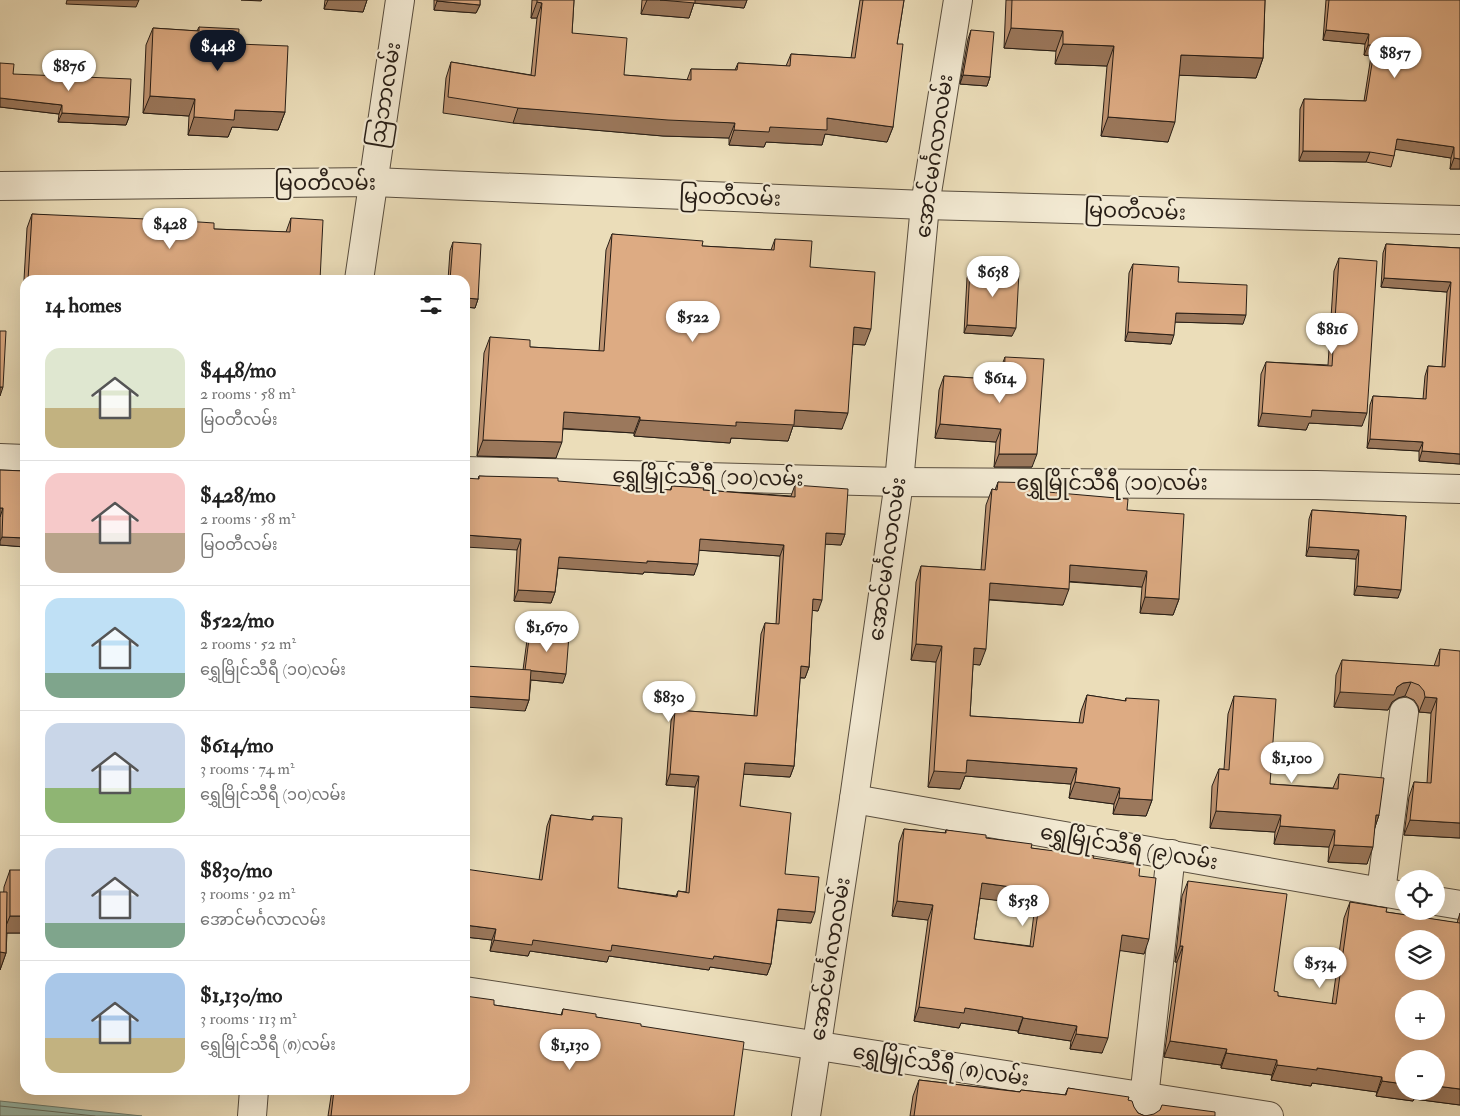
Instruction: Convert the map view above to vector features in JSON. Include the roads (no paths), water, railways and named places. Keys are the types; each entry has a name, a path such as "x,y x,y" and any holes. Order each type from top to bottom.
{"street":[{"name":"သြဘာလမ်း","path":"360,275 400,0"},
{"name":"အောင်မင်္ဂလာလမ်း","path":"806,1116 854,800 898,482 925,205 958,0"},
{"name":"မြဝတီလမ်း","path":"0,186 372,182 925,205 1460,220"},
{"path":"0,458 20,459"},
{"name":"ရွှေမြိုင်သီရီ (၁၀)လမ်း","path":"470,471 898,482 1317,485 1460,489"},
{"path":"1392,894 1404,712"},
{"name":"ရွှေမြိုင်သီရီ (၉)လမ်း","path":"854,800 1392,894"},
{"path":"1143,1106 1171,854"},
{"path":"1445,902 1460,905"},
{"name":"ရွှေမြိုင်သီရီ (၈)လမ်း","path":"470,992 817,1046 1143,1106 1270,1116"},
{"path":"252,1116 254,1095"}],"water":[{"path":"0,1101 142,1116 0,1116"}]}
